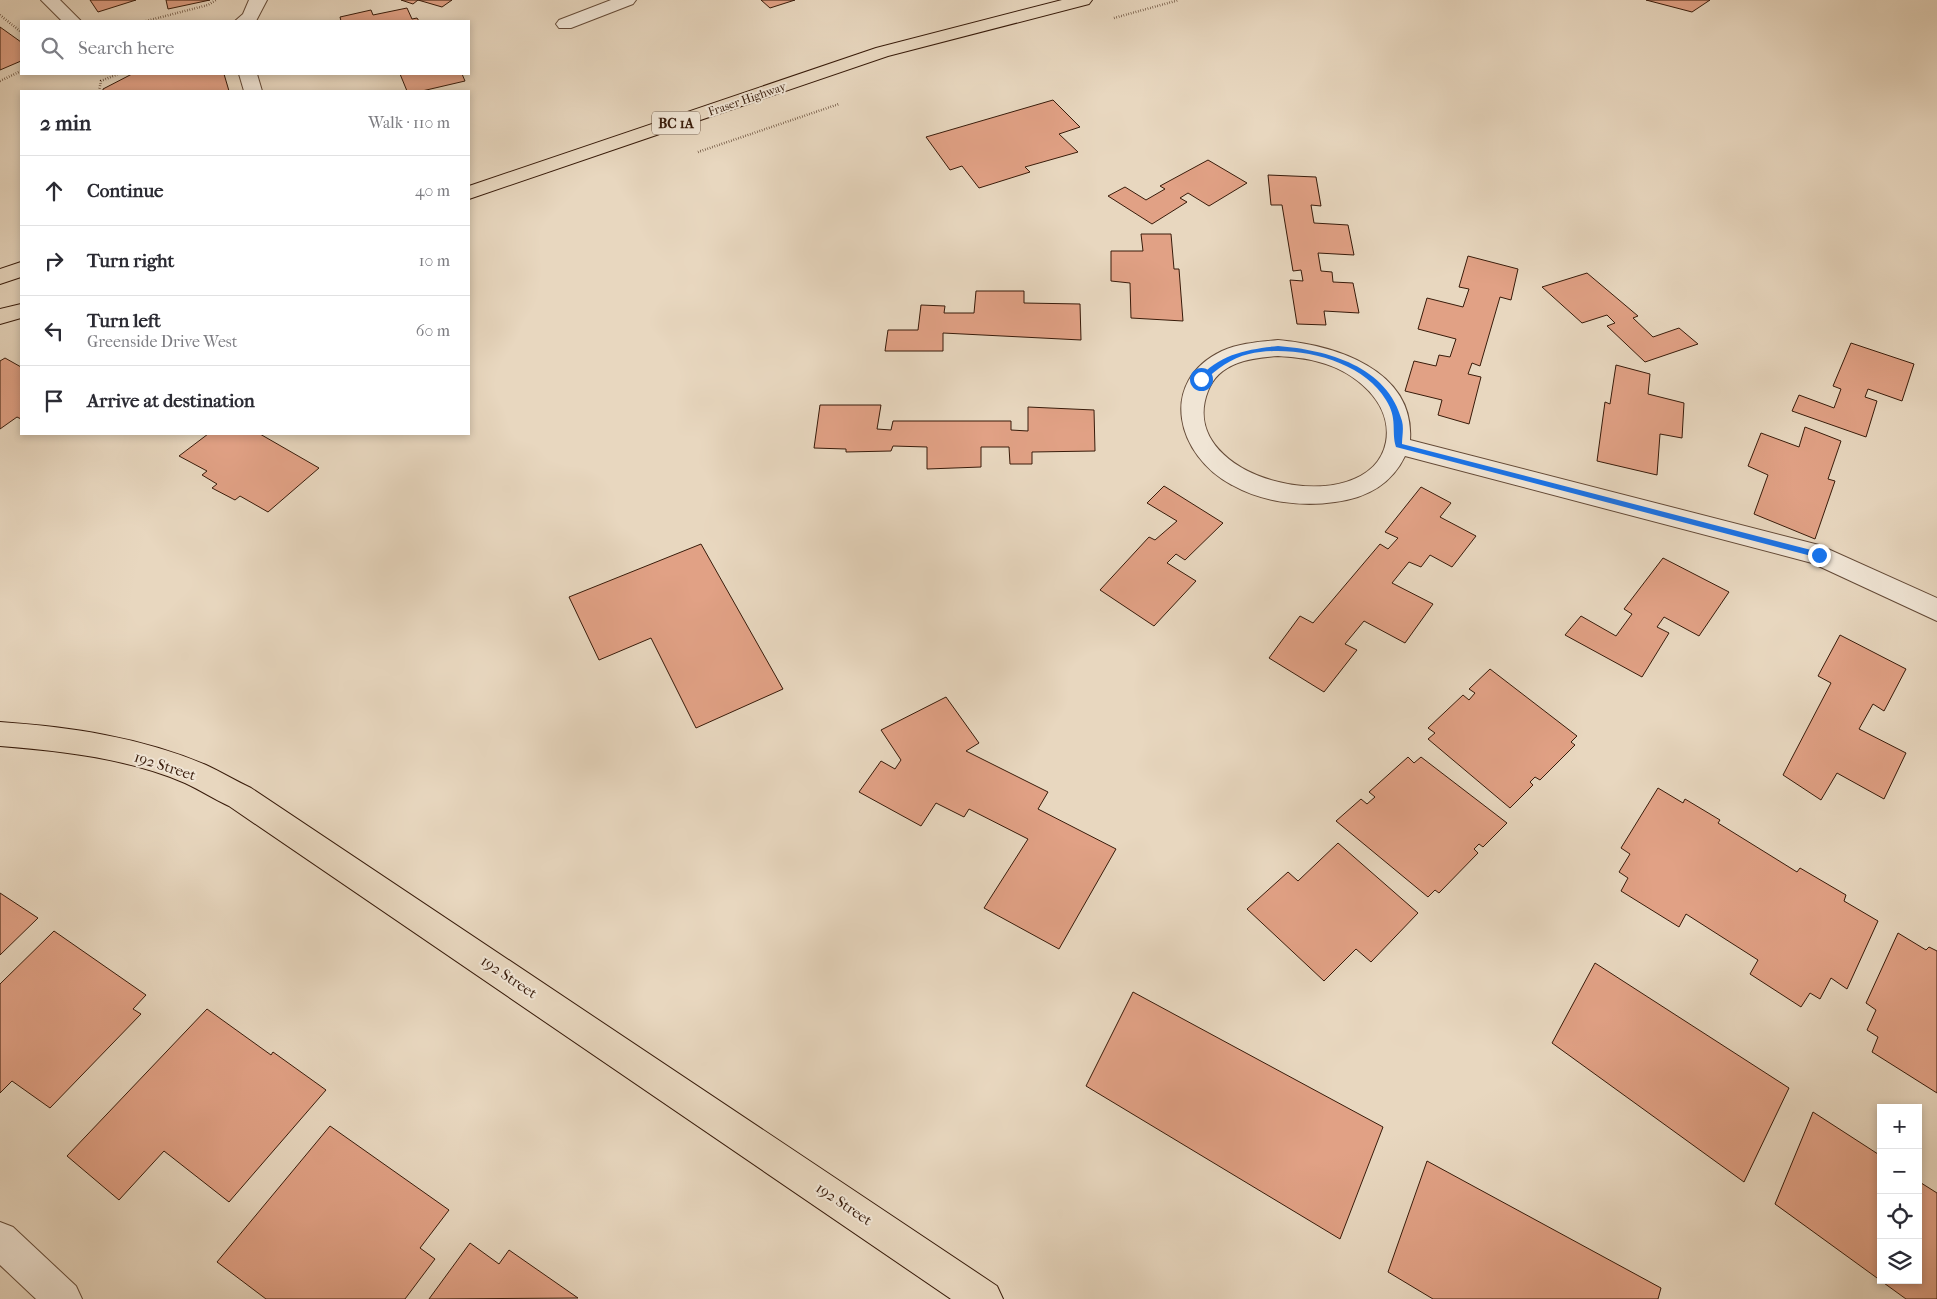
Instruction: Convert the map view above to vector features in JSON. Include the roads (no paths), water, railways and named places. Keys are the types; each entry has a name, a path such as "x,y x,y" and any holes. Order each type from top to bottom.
{"main road":[{"name":"Fraser Highway","path":"470,193 882,52 1083,0"},
{"name":"Fraser Highway","path":"478,171 820,63 882,52"},
{"path":"0,276 20,269"},
{"path":"0,317 20,311"},
{"name":"192 Street","path":"0,734 80,742 150,758 196,775 240,797 984,1299"}],"street":[{"path":"50,0 71,20"},
{"path":"245,20 250,16 258,0"},
{"path":"565,24 627,0"},
{"path":"248,75 253,90"},
{"path":"1278,348 1311,351 1349,365 1369,377 1389,398 1399,422 1399,446 1386,468 1363,485 1332,495 1295,495 1260,487 1228,471 1205,450 1193,426 1191,401 1201,379 1221,362 1255,351 1278,348"},
{"path":"1399,446 1819,555 1937,610"},
{"path":"0,1240 64,1299"}]}
